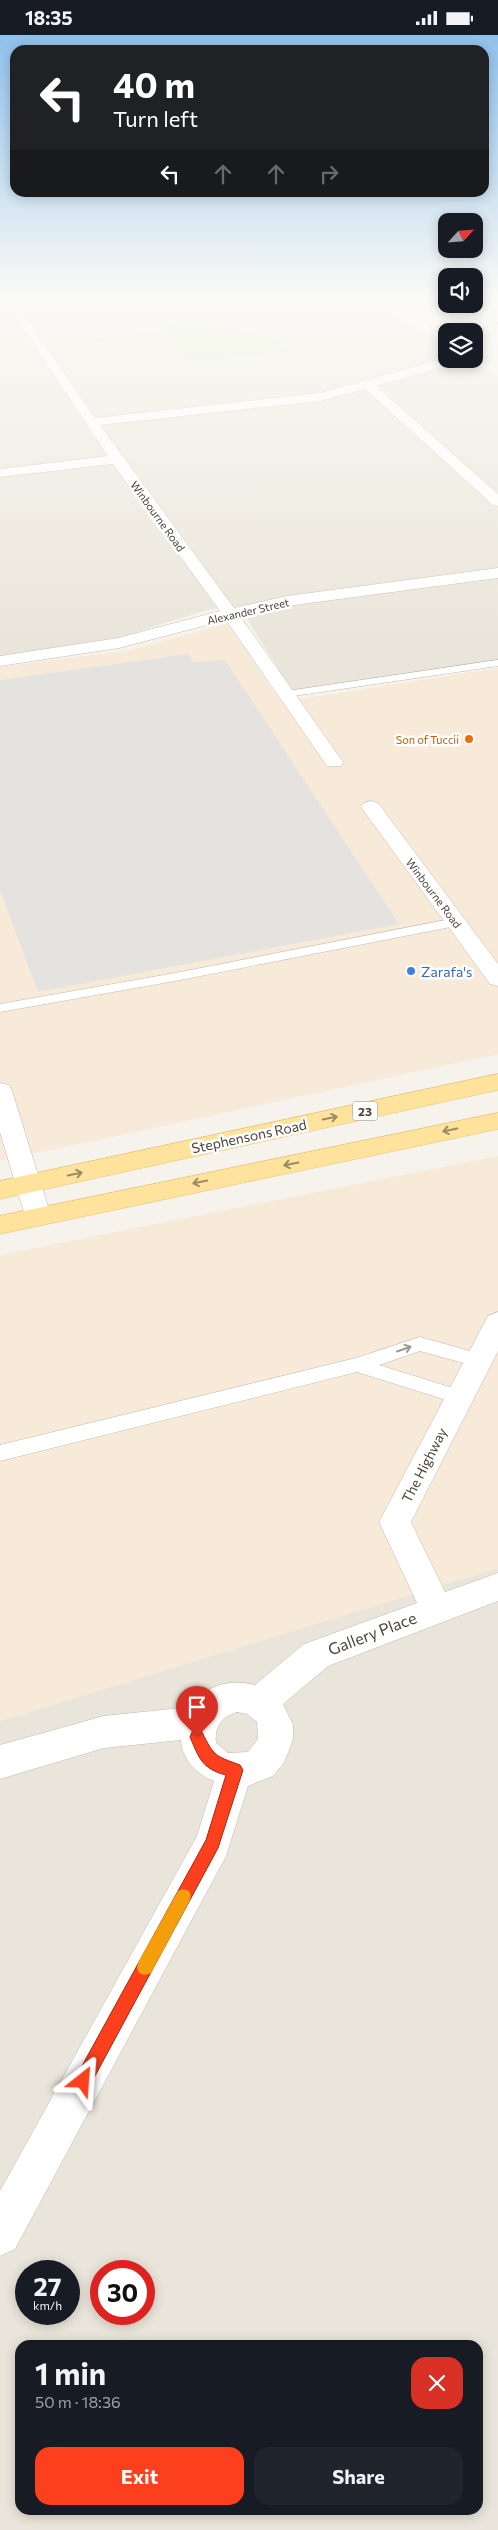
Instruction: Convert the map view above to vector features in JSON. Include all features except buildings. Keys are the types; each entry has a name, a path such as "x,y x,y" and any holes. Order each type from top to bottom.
{"main road":[{"name":"Stephensons Road","path":"0,1190 498,1082"},
{"path":"0,1225 498,1121"}],"street":[{"name":"Winbourne Road","path":"85,410 117,459 211,590 232,612 334,762"},
{"path":"93,422 198,410"},
{"path":"396,410 498,502"},
{"path":"0,473 117,459"},
{"name":"Alexander Street","path":"0,661 120,643 232,612 287,601 498,573"},
{"name":"Winbourne Road","path":"371,807 498,979"},
{"path":"0,1091 38,1216"},
{"name":"The Highway","path":"436,1609 395,1522 498,1323"},
{"name":"Gallery Place","path":"260,1702 316,1655 498,1587"},
{"path":"237,1696 260,1702 267,1708 275,1721 277,1729 275,1745 266,1759 252,1769 235,1770 220,1767 206,1757 197,1737 199,1722 208,1709 221,1699 237,1696"},
{"path":"0,1762 104,1732 199,1722"},
{"path":"0,2234 213,1843 235,1770"}],"lane":[{"path":"287,694 498,663"},
{"path":"0,1008 175,977 456,922"},
{"path":"0,1453 358,1365 420,1344 478,1360"},
{"path":"358,1365 459,1397"}],"shaded area":[{"path":"0,410 498,410 498,659 292,691 239,606 210,609 121,637 0,656"},
{"path":"227,623 281,702 498,668 498,1054 0,1161 0,667 132,650"},
{"path":"188,654 193,662 225,660 399,924 38,992 0,890 0,680"},
{"path":"498,1156 498,1568 0,1721 0,1255"},
{"path":"498,1568 498,2530 0,2530 0,1721"}],"slow traffic":[{"path":"145,1967 183,1896"}],"place":[{"name":"Son of Tuccii","path":"469,739"},
{"name":"Zarafa's","path":"411,971"}],"route":[{"path":"83,2081 213,1843 235,1770 227,1770 220,1767 206,1757 197,1737"}]}
